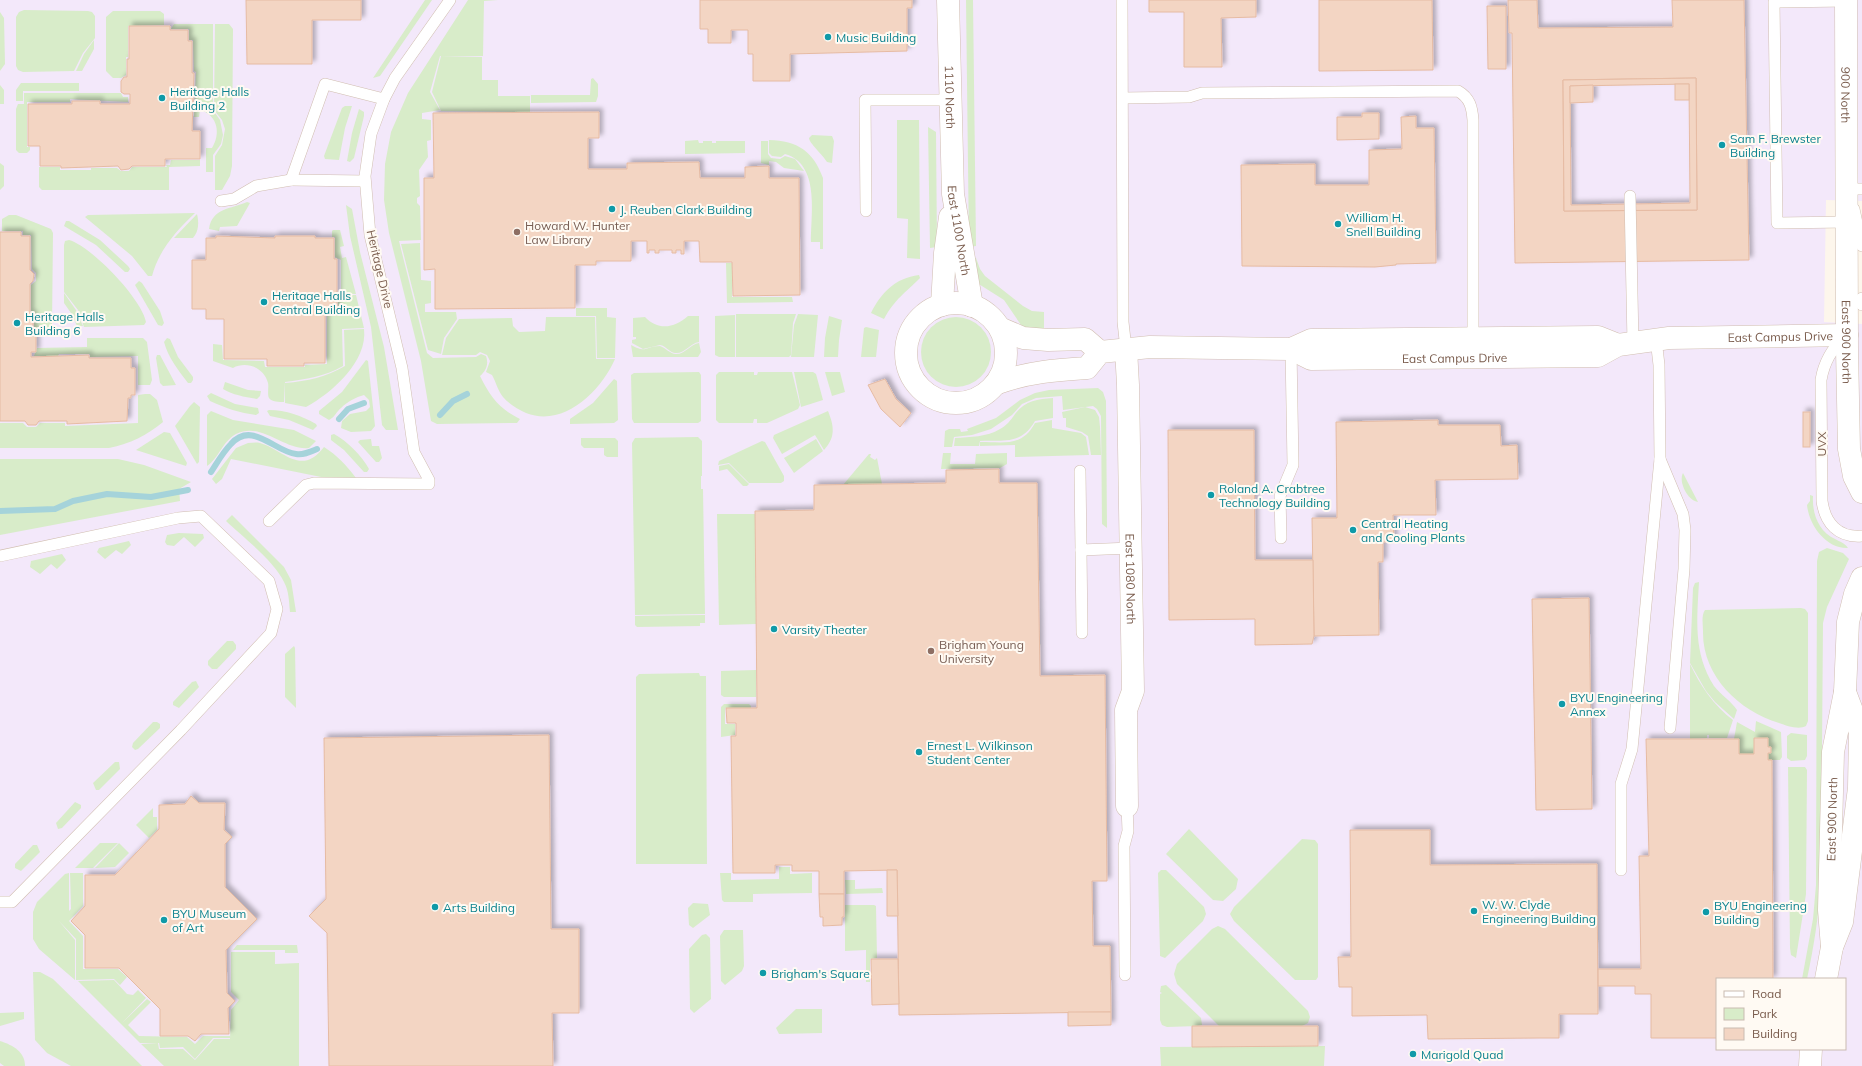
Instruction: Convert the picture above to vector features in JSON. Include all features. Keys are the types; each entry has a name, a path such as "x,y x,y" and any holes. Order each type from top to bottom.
{"street":[{"name":"1110 North","path":"948,0 953,194"},
{"name":"900 North","path":"1846,0 1854,189"},
{"name":"East 900 North","path":"1854,189 1846,222 1849,449 1854,476 1862,492"},
{"name":"East 1100 North","path":"942,305 945,253 953,194"},
{"name":"East 1100 North","path":"953,194 972,306"},
{"path":"957,303 972,306 984,312 1002,329 1023,338 1048,340 1085,339 1100,352 1087,368 1048,370 1018,376 998,383 977,399 961,403 945,402 930,396 917,385 909,371 906,355 908,338 915,324 927,312 942,305 957,303"},
{"path":"998,383 1005,363 1006,348 1002,329"},
{"name":"East Campus Drive","path":"1100,352 1150,347 1291,349 1311,340 1473,348 1598,337 1626,344 1656,339 1847,335"},
{"name":"East 1080 North","path":"1126,349 1128,385 1133,691 1126,710 1127,806"},
{"name":"East 900 North","path":"1826,978 1832,947 1829,910 1834,752 1845,692 1848,622 1855,594 1862,578"},
{"path":"1810,1066 1811,1050"}],"lane":[{"name":"Heritage Drive","path":"269,520 306,485 314,483 429,484 429,480 414,452 402,368 370,235 365,181 371,134 384,99 395,78 450,0"},
{"path":"1122,0 1123,322 1126,349"},
{"path":"1846,0 1774,1 1777,223 1846,222"},
{"path":"291,180 325,84 384,99"},
{"path":"1123,98 1189,97 1202,92 1458,91 1466,96 1472,106 1473,120 1473,348"},
{"path":"866,211 866,100 950,100"},
{"path":"221,201 234,199 256,186 291,180 365,181"},
{"path":"1854,189 1854,207 1862,246"},
{"path":"1626,344 1630,196"},
{"path":"1862,298 1862,305"},
{"name":"UVX","path":"1847,335 1830,354 1821,380 1822,501 1826,517 1836,530 1845,535 1862,536"},
{"path":"1621,870 1621,784 1632,749 1660,459 1659,364 1656,339"},
{"path":"1281,538 1280,496 1293,465 1291,349"},
{"path":"1660,459 1683,514 1685,530 1684,569 1670,728"},
{"path":"1080,471 1082,633"},
{"path":"0,556 178,518 200,516 269,581 277,609 271,633 181,730 12,902 0,902"},
{"path":"1081,550 1131,548"},
{"path":"1125,975 1124,846 1128,831 1127,806"}],"shaded area":[{"name":"Brigham Young University","path":"0,0 1862,0 1862,201 1826,200 1824,322 1862,324 1862,1066 0,1066"}],"green space":[{"path":"425,0 432,0 380,76 373,78"},
{"path":"468,0 498,0 484,1 483,56 440,56 430,92 440,110 422,113 422,119 431,120 431,140 427,141 428,157 419,170 420,196 417,198 417,203 420,206 421,240 399,241 427,353 433,358 476,357 481,354 486,356 486,367 480,376 496,401 506,411 520,419 517,423 437,424 431,421 421,361 389,233 384,200 385,164 391,132 408,93"},
{"path":"966,0 973,0 976,246 969,247"},
{"path":"24,10 92,12 95,16 95,38 83,53 74,71 23,72 18,70 16,66 16,17 19,12"},
{"path":"113,11 160,11 164,14 164,25 128,26 128,57 126,57 126,75 121,78 113,78 106,71 106,17"},
{"path":"0,12 4,18 5,64 0,71"},
{"path":"174,24 213,24 213,110 220,120 223,135 221,144 213,155 213,172 206,172 206,148 212,148 215,143 217,131 216,126 211,116 206,112 200,110 199,117 194,117 196,72 194,71 193,40 189,40 189,29 171,29"},
{"path":"215,24 229,24 233,29 232,166 230,176 222,190 215,190 215,156 222,145 225,129 222,120 214,110"},
{"path":"94,40 94,49 82,71 76,71 84,54"},
{"path":"441,56 482,57 482,80 498,80 498,96 530,96 530,112 441,111 432,92"},
{"path":"593,78 598,84 598,96 596,102 531,103 531,95 590,95 591,79"},
{"path":"21,83 79,83 79,91 23,91 23,101 16,101 16,90"},
{"path":"0,85 4,90 4,104 0,104"},
{"path":"24,93 121,93 123,97 128,97 128,102 70,99 70,102 27,102 27,147 30,147 30,150 27,153 19,153 16,150 16,109 18,104 24,104"},
{"path":"345,106 352,106 345,128 339,160 325,159 324,156 342,108"},
{"path":"359,109 364,112 364,116 354,158 350,162 347,161 352,133"},
{"path":"897,120 919,120 920,259 907,258 908,219 897,218"},
{"path":"928,127 936,132 937,247 930,248"},
{"path":"812,135 832,136 834,141 832,163 827,162 811,143 809,138"},
{"path":"698,140 699,143 703,143 703,141 712,141 712,143 716,143 716,141 745,141 745,153 685,154 685,141"},
{"path":"769,140 796,145 803,149 809,154 819,169 823,178 823,249 820,249 820,242 811,242 811,191 809,179 804,168 796,159 785,154 781,157 772,156 769,153"},
{"path":"761,141 768,141 768,154 771,158 780,159 785,156 795,159 804,171 784,168 776,162 769,161 769,165 761,163"},
{"path":"171,160 200,160 200,166 169,167 169,190 42,190 39,187 39,167 60,167 60,170 117,168 121,171 129,171 132,167 167,167 166,165 170,165"},
{"path":"0,163 4,166 4,186 0,190"},
{"path":"247,202 250,203 237,226 220,227 219,231 209,229 211,222 218,213"},
{"path":"346,205 352,209 360,252 384,347 398,430 386,430 382,425 371,327 350,236"},
{"path":"195,213 181,227 164,249 152,276 148,276 132,256 85,217 88,215"},
{"path":"197,214 198,226 193,238 174,238"},
{"path":"9,215 16,215 51,229 53,233 52,327 47,334 37,335 37,330 34,330 34,313 31,313 31,285 36,281 36,273 32,269 31,235 23,235 23,231 2,231 2,219"},
{"path":"66,221 69,221 100,240 128,266 130,269 128,272 125,272 96,245 64,226"},
{"path":"333,230 340,230 344,246 340,247 342,258 346,257 356,294 341,294 341,260 335,257 335,237 332,237"},
{"path":"69,240 90,252 126,288 142,312 146,322 144,325 84,327 78,310 64,292 64,245 65,241"},
{"path":"420,243 421,280 431,281 431,303 425,304 425,312 456,312 457,319 444,338 441,354 428,350 401,244"},
{"path":"969,258 976,258 980,269 985,276 1023,306 1032,311 1044,312 1044,332 1027,330 1021,325 1004,300 974,281"},
{"path":"726,263 732,263 732,297 792,297 793,302 727,303"},
{"path":"919,275 920,278 896,301 884,319 871,313 884,293 896,283 903,279"},
{"path":"139,281 142,283 160,311 164,323 162,326 158,325 135,285"},
{"path":"64,293 76,310 83,326 77,326 64,303"},
{"path":"338,295 356,295 364,328 342,329 343,366 336,370 308,379 285,382 284,402 274,401 269,398 266,377 259,369 249,365 233,368 213,361 213,344 222,345 223,360 264,361 265,367 305,367 305,365 327,364 327,311 338,311"},
{"path":"576,308 607,308 607,317 616,318 615,358 597,358 596,316 576,316"},
{"path":"736,314 796,314 793,323 791,355 789,357 736,357"},
{"path":"798,314 818,315 814,357 791,357 794,325"},
{"path":"735,315 735,357 719,357 715,355 715,316"},
{"path":"688,316 699,316 699,342 693,344 682,352 675,353 660,345 643,349 632,343 632,340 636,339 636,337 633,337 633,318 645,317 655,324 666,326 678,323"},
{"path":"829,316 842,320 838,357 824,357 825,338"},
{"path":"546,317 595,317 596,359 615,359 601,383 591,394 580,404 567,411 554,415 540,416 526,413 505,400 492,375 486,372 490,361 487,355 480,352 476,355 442,355 446,338 459,319 512,318 513,326 519,332 545,331"},
{"path":"949,317 963,317 976,323 985,332 989,338 991,352 989,366 981,377 970,385 963,387 949,387 942,385 931,377 923,366 921,359 921,345 923,338 931,327 942,319"},
{"path":"866,327 879,330 876,357 861,357 864,328"},
{"path":"364,329 364,341 360,353 354,364 337,385 306,407 285,403 285,383 316,378 345,366 344,330"},
{"path":"87,338 143,338 147,342 152,380 150,385 138,385 138,356 90,357 90,354 59,354 58,356 34,356 37,348 87,347"},
{"path":"167,338 170,339 178,357 193,377 191,383 188,383 171,358 164,342"},
{"path":"699,343 701,352 698,357 633,357 631,345 640,349 660,346 671,353 679,354"},
{"path":"157,355 160,355 176,385 163,386 160,383 156,358"},
{"path":"366,360 368,361 375,426 371,431 351,432 341,428 342,421 350,414 366,411 370,407 369,400 364,395 355,398 346,404 329,420 319,414 319,411 342,392"},
{"path":"699,372 701,375 701,421 698,423 634,423 632,419 631,375 634,373"},
{"path":"719,372 754,372 754,375 757,375 758,372 792,372 800,405 798,409 767,423 757,423 757,419 754,419 753,423 719,423 716,420 716,375"},
{"path":"794,372 813,372 816,374 823,400 801,407"},
{"path":"825,372 840,372 845,392 832,396"},
{"path":"614,379 617,381 618,420 614,423 570,424 570,419 593,403"},
{"path":"225,382 248,390 261,391 260,396 257,399 231,393 223,389"},
{"path":"1098,388 1103,392 1106,401 1107,528 1102,524 1101,416 1097,409 1093,406 1063,410 1062,396 1036,398 1022,404 1012,415 991,429 972,435 954,437 952,447 944,447 945,431 949,429 960,429 961,432 968,431 967,429 996,418 1020,400 1035,393 1049,390"},
{"path":"211,393 235,404 258,408 259,413 256,415 244,413 216,404 210,401 207,396"},
{"path":"150,394 157,400 163,422 144,435 124,444 109,448 0,448 0,423 23,423 27,427 36,427 40,423 65,423 65,426 138,423 138,395"},
{"path":"1053,398 1053,418 1035,421 1030,429 1018,438 1004,441 980,441 979,446 954,446 955,438 990,434 1002,428 1027,403"},
{"path":"194,402 200,407 199,462 197,464 175,426"},
{"path":"1085,407 1095,410 1099,417 1101,455 1091,455 1088,436 1082,432 1066,427 1066,418 1063,418 1062,412"},
{"path":"269,410 294,414 311,421 317,426 313,430 289,420 270,416 267,411"},
{"path":"211,411 233,420 294,430 316,441 309,448 300,448 255,431 246,431 231,437 215,459 207,466 207,415"},
{"path":"828,411 832,422 833,431 831,441 824,450 815,435 782,454 773,438 774,435"},
{"path":"1052,420 1052,428 1081,433 1086,437 1089,455 1015,457 1015,445 980,446 980,442 1012,442 1018,440 1030,431 1035,423"},
{"path":"164,432 170,433 187,463 186,466 136,450"},
{"path":"334,434 358,454 369,469 367,472 364,472 344,450 331,440 331,435"},
{"path":"698,437 702,441 701,489 703,489 705,614 635,615 632,443 635,438"},
{"path":"581,438 615,438 618,441 618,457 607,457 604,455 604,448 584,448 581,445"},
{"path":"371,439 372,446 379,446 382,458 379,462 376,462 358,442 360,440"},
{"path":"816,439 823,451 794,473 784,458"},
{"path":"762,441 765,442 784,476 784,481 781,483 749,483 729,463 718,465 719,461"},
{"path":"248,443 260,443 269,446 292,459 300,461 308,460 316,456 324,447 342,461 356,478 351,483 231,459 222,479 216,484 212,479 236,448"},
{"path":"943,453 951,453 950,464 975,464 976,454 1007,453 1007,464 1000,468 941,469"},
{"path":"869,454 871,454 870,457 875,460 877,458 882,484 843,485"},
{"path":"0,459 118,459 144,465 191,482 179,489 180,501 0,535"},
{"path":"729,464 749,484 747,486 743,486 727,469 719,471 719,466"},
{"path":"1683,473 1698,502 1694,501 1685,490 1682,481"},
{"path":"1810,495 1813,496 1815,515 1820,526 1829,536 1844,544 1848,548 1833,545 1815,528 1808,513 1807,505 1810,501"},
{"path":"717,514 755,514 756,624 719,625"},
{"path":"232,515 284,567 291,580 296,612 290,612 286,585 274,566 226,521"},
{"path":"179,533 203,534 204,538 195,547 184,537 174,546 167,545 165,542 167,535"},
{"path":"129,541 131,545 122,554 116,550 105,559 97,552 99,548"},
{"path":"1827,548 1843,553 1849,559 1827,607 1823,623 1821,880 1818,918 1810,967 1807,978 1802,978 1813,919 1816,885 1817,561 1819,552"},
{"path":"62,554 66,560 57,569 51,564 40,574 30,567 31,561"},
{"path":"1699,582 1697,622 1699,648 1707,674 1714,686 1737,710 1734,719 1715,702 1706,691 1690,663 1693,588 1695,583"},
{"path":"1805,609 1808,613 1808,721 1806,726 1796,728 1764,717 1750,710 1726,689 1716,677 1709,663 1704,647 1702,620 1705,610"},
{"path":"705,615 705,623 700,623 700,626 637,627 635,625 635,616"},
{"path":"227,641 233,641 236,645 236,649 217,669 212,669 208,665 208,661"},
{"path":"294,646 296,708 285,697 285,654"},
{"path":"1690,664 1708,695 1733,720 1727,738 1709,738 1709,735 1707,735 1707,738 1690,739"},
{"path":"756,670 756,697 724,697 721,695 721,671"},
{"path":"699,673 700,676 706,676 707,864 636,864 636,677 639,674"},
{"path":"196,681 199,687 179,708 173,705 173,702 192,682"},
{"path":"724,704 749,704 751,708 725,708 725,724 735,724 735,735 721,737 721,707"},
{"path":"1756,721 1781,732 1782,757 1780,760 1768,760 1768,753 1771,747 1768,747 1768,739 1754,754 1739,754 1739,739 1734,739 1737,722 1755,732"},
{"path":"153,722 160,724 160,728 138,749 135,750 132,747 133,743"},
{"path":"1791,733 1807,735 1807,756 1805,760 1791,761 1787,758 1787,736"},
{"path":"115,762 119,762 120,769 99,790 96,790 93,783"},
{"path":"1788,767 1805,767 1807,770 1806,894 1796,958 1791,955 1790,948"},
{"path":"75,802 81,805 81,808 62,828 58,829 56,823"},
{"path":"153,808 153,817 157,817 157,830 149,838 136,825"},
{"path":"1189,829 1238,879 1236,889 1223,901 1213,900 1166,854"},
{"path":"1302,839 1315,840 1318,844 1318,977 1316,980 1295,980 1234,921 1230,914 1234,907"},
{"path":"100,843 118,843 93,868 75,868"},
{"path":"119,843 129,853 115,867 95,868"},
{"path":"33,845 37,845 40,852 21,871 15,868 15,864"},
{"path":"779,867 790,867 790,874 812,873 812,893 753,894 753,902 724,902 722,900 720,873 731,873 731,880 779,879"},
{"path":"1161,870 1166,870 1204,907 1206,914 1203,921 1165,958 1160,956 1158,873"},
{"path":"69,873 69,911 71,909 70,873 83,873 83,906 69,921 83,936 83,969 118,969 127,977 120,985 114,979 76,980 76,939 59,921 75,940 75,980 39,949 33,939 33,912 37,902 65,874"},
{"path":"845,880 855,880 855,889 882,888 883,893 846,894"},
{"path":"693,903 708,904 710,915 693,928 689,925 688,908"},
{"path":"845,905 876,906 877,958 870,959 870,982 866,982 866,950 845,951"},
{"path":"1218,926 1225,929 1308,1011 1310,1017 1308,1023 1302,1026 1219,1026 1177,984 1174,974 1177,964 1212,929"},
{"path":"724,930 743,930 744,966 742,971 725,985 721,981 720,936"},
{"path":"706,934 710,938 711,999 694,1013 690,1009 689,949 702,935"},
{"path":"237,945 297,945 298,953 285,953 285,950 233,950"},
{"path":"231,952 275,952 275,964 299,963 299,1066 164,1066 141,1044 158,1043 159,1049 183,1049 195,1060 214,1039 230,1039 231,1010 239,1000 231,992"},
{"path":"33,972 40,972 53,979 142,1066 71,1066 47,1053 35,1040"},
{"path":"114,980 127,994 133,995 138,990 146,998 122,1023 147,999 151,1002 128,1025 139,1036 187,1037 195,1044 203,1036 230,1036 230,1038 213,1038 195,1059 183,1047 160,1048 159,1043 140,1043 78,981"},
{"path":"1166,985 1201,1018 1202,1025 1167,1027 1162,1025 1160,1020 1160,994 1162,993 1160,992 1161,986"},
{"path":"796,1009 822,1009 822,1033 779,1034 776,1028"},
{"path":"24,1012 24,1019 0,1026 0,1013"},
{"path":"0,1041 14,1047 21,1053 25,1066 4,1066 0,1063"},
{"path":"1325,1046 1324,1066 1161,1066 1160,1047"}],"building":[{"path":"246,0 361,0 361,20 312,20 312,64 247,64"},
{"name":"Music Building","path":"700,0 912,0 912,8 907,8 907,51 790,54 790,81 753,81 753,54 748,54 748,30 731,30 731,43 708,43 708,29 700,29"},
{"path":"1149,0 1256,0 1256,17 1221,18 1222,67 1184,67 1184,12 1149,12"},
{"path":"1319,0 1432,0 1433,70 1319,71"},
{"name":"Sam F. Brewster Building","path":"1508,0 1537,0 1538,28 1673,27 1672,0 1744,0 1749,260 1515,263 1512,33 1509,33","holes":["1696,78 1697,210 1564,211 1563,80"]},
{"path":"1487,6 1506,6 1506,69 1488,69"},
{"name":"Heritage Halls Building 2","path":"129,26 170,26 170,30 188,30 188,41 192,41 192,73 194,73 192,131 200,131 200,159 165,159 165,166 132,166 129,169 121,170 118,166 61,168 61,166 40,166 40,146 28,146 28,104 72,104 72,101 100,101 100,104 130,104 130,94 124,94 121,92 121,81 124,77 127,77 127,59 129,59"},
{"path":"1696,78 1697,210 1564,211 1563,80","holes":["1689,84 1690,203 1571,205 1570,86"]},
{"path":"1675,84 1689,84 1689,100 1675,100"},
{"path":"1593,85 1593,102 1570,103 1570,86"},
{"name":"J. Reuben Clark Building","path":"599,112 599,138 588,138 588,169 627,169 627,163 699,162 700,178 745,178 745,167 769,166 769,178 799,178 800,295 733,296 732,262 700,262 699,241 684,241 684,254 681,254 681,250 676,250 676,253 672,253 672,250 659,250 659,253 655,253 655,250 649,250 649,253 647,253 647,241 631,241 631,261 596,261 596,265 575,265 575,308 435,309 435,269 424,270 424,178 434,178 433,113"},
{"path":"1362,113 1379,113 1379,139 1337,140 1337,117 1362,117"},
{"name":"William H. Snell Building","path":"1416,116 1416,128 1434,128 1436,263 1396,264 1375,267 1242,266 1241,165 1315,164 1315,185 1369,185 1369,150 1402,149 1401,117"},
{"name":"Heritage Halls Building 6","path":"0,232 21,232 21,236 30,236 30,270 34,274 33,281 30,284 30,314 33,314 33,331 36,331 36,352 31,352 31,357 89,355 89,358 131,358 131,368 135,368 135,395 131,395 131,398 128,398 127,421 67,424 67,421 39,421 36,425 28,425 25,421 0,421"},
{"name":"Heritage Halls Central Building","path":"216,236 275,238 275,236 315,236 315,238 334,238 334,259 337,259 337,310 325,310 325,363 304,363 304,366 267,366 267,359 224,359 224,319 206,319 206,309 192,309 192,260 206,260 206,238 216,238"},
{"path":"885,379 896,399 911,413 900,427 881,409 868,385"},
{"path":"1803,412 1810,412 1810,447 1803,447"},
{"name":"Central Heating and Cooling Plants","path":"1438,420 1438,425 1500,425 1501,446 1517,445 1518,479 1435,480 1436,515 1393,515 1394,542 1383,542 1383,562 1378,562 1379,635 1314,636 1312,518 1337,518 1336,422"},
{"name":"Roland A. Crabtree Technology Building","path":"1168,430 1254,430 1255,560 1313,560 1314,636 1312,644 1255,645 1255,619 1169,620"},
{"name":"Ernest L. Wilkinson Student Center","path":"999,469 999,483 1037,483 1040,676 1105,675 1107,881 1092,881 1093,946 1110,946 1111,1012 899,1015 897,870 844,871 844,894 819,894 819,871 792,871 792,865 775,865 775,873 733,873 731,736 736,736 736,723 727,723 726,708 757,708 755,511 814,510 814,485 946,483 946,470"},
{"name":"BYU Engineering Annex","path":"1589,598 1592,809 1536,810 1532,599"},
{"name":"Arts Building","path":"549,735 551,929 579,929 579,1013 552,1013 553,1066 329,1066 327,933 309,916 326,899 324,738"},
{"name":"BYU Engineering Building","path":"1754,738 1768,738 1768,747 1771,747 1771,753 1768,753 1768,760 1772,760 1773,978 1716,978 1716,1038 1651,1038 1651,994 1635,994 1635,986 1598,986 1598,969 1641,969 1639,856 1649,856 1646,739 1739,739 1739,754 1754,754"},
{"name":"BYU Museum of Art","path":"191,796 199,803 225,803 224,830 232,837 225,844 225,887 257,919 226,950 227,993 235,1001 228,1008 229,1034 201,1034 195,1041 188,1036 160,1036 160,1009 119,968 85,968 85,935 71,921 85,906 85,875 115,875 159,829 159,805 185,804"},
{"name":"W. W. Clyde Engineering Building","path":"1350,830 1430,830 1430,865 1597,864 1598,1014 1559,1014 1559,1038 1428,1039 1427,1015 1352,1016 1352,987 1339,987 1338,957 1351,957"},
{"path":"887,870 897,870 898,916 887,916"},
{"path":"819,894 844,894 844,917 842,917 842,925 823,926 823,917 820,917"},
{"path":"871,959 898,959 899,1004 872,1005"},
{"path":"1068,1012 1111,1012 1111,1025 1068,1026"},
{"path":"1192,1026 1318,1026 1318,1046 1192,1047"}],"waterway":[{"path":"440,415 453,401 467,394"},
{"path":"339,419 348,409 364,403"},
{"path":"211,472 231,444 239,437 247,435 264,439 288,452 296,454 304,454 317,449"},
{"path":"0,511 55,509 73,501 107,494 151,497 188,490"}],"place":[{"name":"Music Building","path":"828,37"},
{"name":"Heritage Halls Building 2","path":"162,98"},
{"name":"Sam F. Brewster Building","path":"1722,145"},
{"name":"J. Reuben Clark Building","path":"612,209"},
{"name":"William H. Snell Building","path":"1338,224"},
{"name":"Howard W. Hunter Law Library","path":"517,232"},
{"name":"Heritage Halls Central Building","path":"264,302"},
{"name":"Heritage Halls Building 6","path":"17,323"},
{"name":"Roland A. Crabtree Technology Building","path":"1211,495"},
{"name":"Central Heating and Cooling Plants","path":"1353,530"},
{"name":"Varsity Theater","path":"774,629"},
{"name":"Brigham Young University","path":"931,651"},
{"name":"BYU Engineering Annex","path":"1562,704"},
{"name":"Ernest L. Wilkinson Student Center","path":"919,752"},
{"name":"Arts Building","path":"435,907"},
{"name":"W. W. Clyde Engineering Building","path":"1474,911"},
{"name":"BYU Engineering Building","path":"1706,912"},
{"name":"BYU Museum of Art","path":"164,920"},
{"name":"Brigham's Square","path":"763,973"},
{"name":"Marigold Quad","path":"1413,1054"}]}
